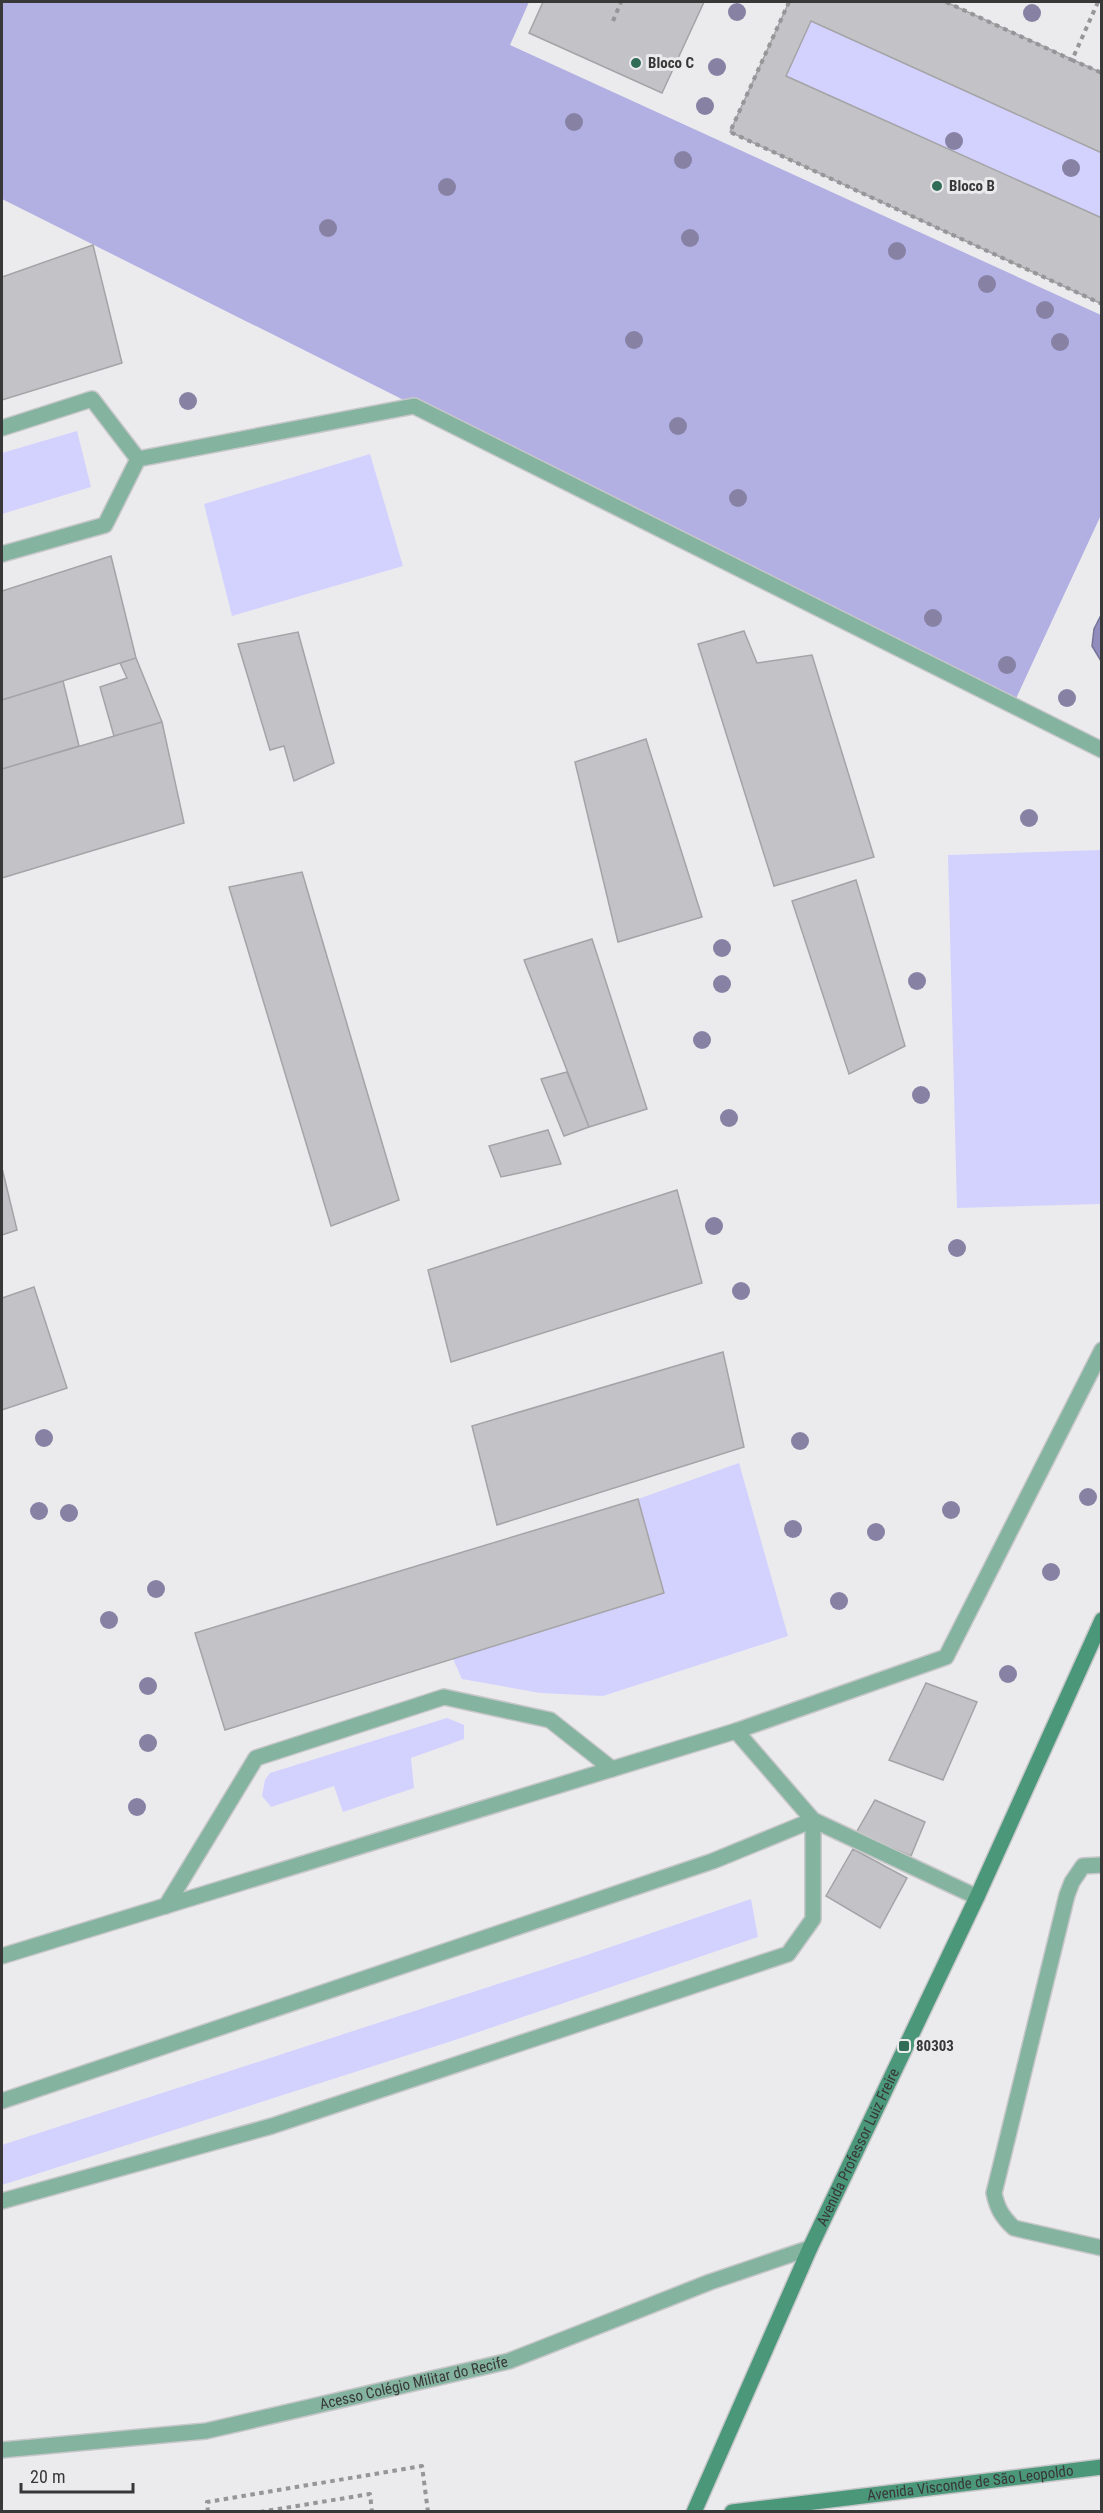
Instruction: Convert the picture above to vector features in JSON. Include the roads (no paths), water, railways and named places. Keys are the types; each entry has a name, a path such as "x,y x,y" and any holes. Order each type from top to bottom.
{"main road":[{"name":"Avenida Professor Luiz Freire","path":"694,2511 810,2247 977,1897 1101,1620"},
{"name":"Avenida Visconde de São Leopoldo","path":"732,2511 1101,2467"}],"lane":[{"path":"2,428 92,399 138,459"},
{"path":"138,459 414,406 1101,750"},
{"path":"2,554 105,525 138,459"},
{"path":"2,1956 736,1731 946,1658 1101,1350"},
{"path":"166,1906 256,1758 444,1697 550,1720 612,1769"},
{"path":"736,1731 813,1820 977,1897"},
{"path":"2,2101 713,1861 813,1820"},
{"path":"2,2201 272,2126 788,1954 813,1919 813,1820"},
{"path":"1101,1865 1083,1866 1072,1882 1067,1895 993,2193 1004,2219 1014,2228 1101,2248"},
{"name":"Acesso Colégio Militar do Recife","path":"2,2450 206,2431 510,2361 710,2282 810,2247"}],"place":[{"name":"Bloco C","path":"636,63"},
{"name":"Bloco B","path":"937,186"},
{"name":"80303","path":"904,2046"}]}
